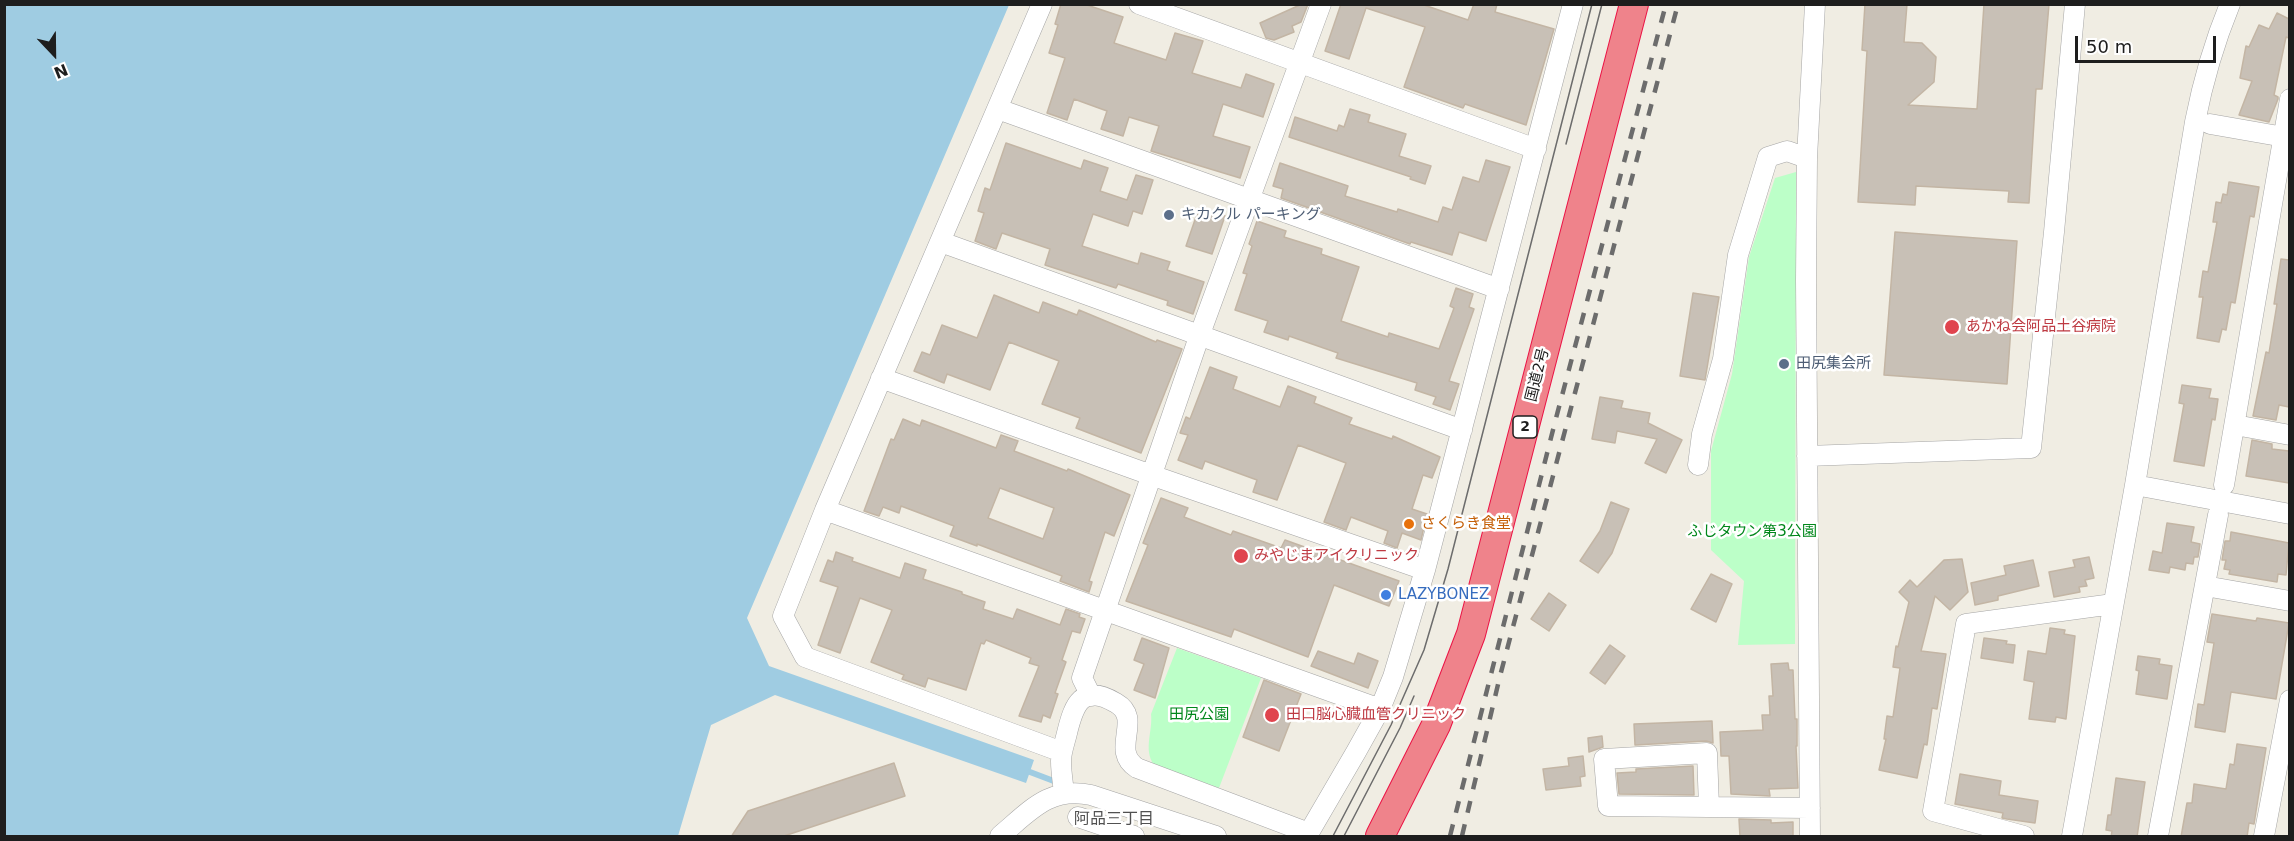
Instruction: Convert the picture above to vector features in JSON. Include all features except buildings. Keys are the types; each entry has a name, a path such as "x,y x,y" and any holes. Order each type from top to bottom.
{"highway":[{"name":"国道2号","path":"1380,837 1436,724 1472,634 1634,4"}],"street":[{"path":"1042,4 825,510 783,616 805,657 1062,760"},
{"path":"1139,4 1536,149"},
{"path":"1091,696 1082,678 1200,334 1248,200 1301,64 1321,4"},
{"path":"1810,837 1807,158 1815,4"},
{"path":"1807,456 2031,448 2057,209 2075,4"},
{"path":"2072,837 2195,122 2204,76 2230,4"},
{"path":"1065,793 1062,760 1076,704 1083,698 1091,696 1114,701 1122,707 1127,715 1128,725 1125,756 1137,768 1308,835 1380,709 1392,677 1425,570 1536,149 1570,5"},
{"path":"2224,485 2287,137 2289,99"},
{"path":"998,110 1499,290"},
{"path":"2210,124 2287,137"},
{"path":"1698,465 1702,434 1723,359 1738,255 1768,157 1786,151 1807,158"},
{"path":"941,242 1462,430"},
{"path":"881,378 1151,476 1425,570"},
{"path":"2235,425 2289,435"},
{"path":"2134,485 2289,514"},
{"path":"825,510 1380,709"},
{"path":"2158,837 2218,515"},
{"path":"2205,586 2289,601"},
{"path":"2024,837 1933,812 1966,624 2113,604"},
{"path":"2264,837 2289,700"},
{"path":"1709,807 1707,753 1604,759 1608,806 1709,807 1810,808"},
{"path":"1000,837 1043,801 1065,793 1091,795 1216,837"},
{"path":"1078,817 1134,837"}],"green space":[{"name":"ふじタウン第3公園","path":"1796,172 1795,644 1738,645 1744,581 1711,550 1711,451 1732,374 1749,257 1775,178"},
{"name":"田尻公園","path":"1177,648 1261,678 1219,788 1154,765 1149,753 1151,714"}],"water":[{"path":"5,4 1009,5 747,618 769,666 1034,760 1026,783 775,695 711,725 678,836 5,836"}],"waterway":[{"path":"1030,772 1059,783"}],"tram line":[{"path":"1333,836 1391,725 1424,650 1448,569 1592,4"},
{"path":"1566,144 1602,4"},
{"path":"1344,836 1414,696"}],"railway":[{"path":"1450,836 1555,422 1666,4"},
{"path":"1462,836 1500,676 1678,4"}],"place":[{"name":"キカクル パーキング","path":"1169,215"},
{"name":"あかね会阿品土谷病院","path":"1952,327"},
{"name":"田尻集会所","path":"1784,364"},
{"name":"さくらき食堂","path":"1409,524"},
{"name":"みやじまアイクリニック","path":"1241,556"},
{"name":"LAZYBONEZ","path":"1386,595"},
{"name":"田口脳心臓血管クリニック","path":"1272,715"}],"district":[{"name":"阿品三丁目","path":"1114,820"}]}
